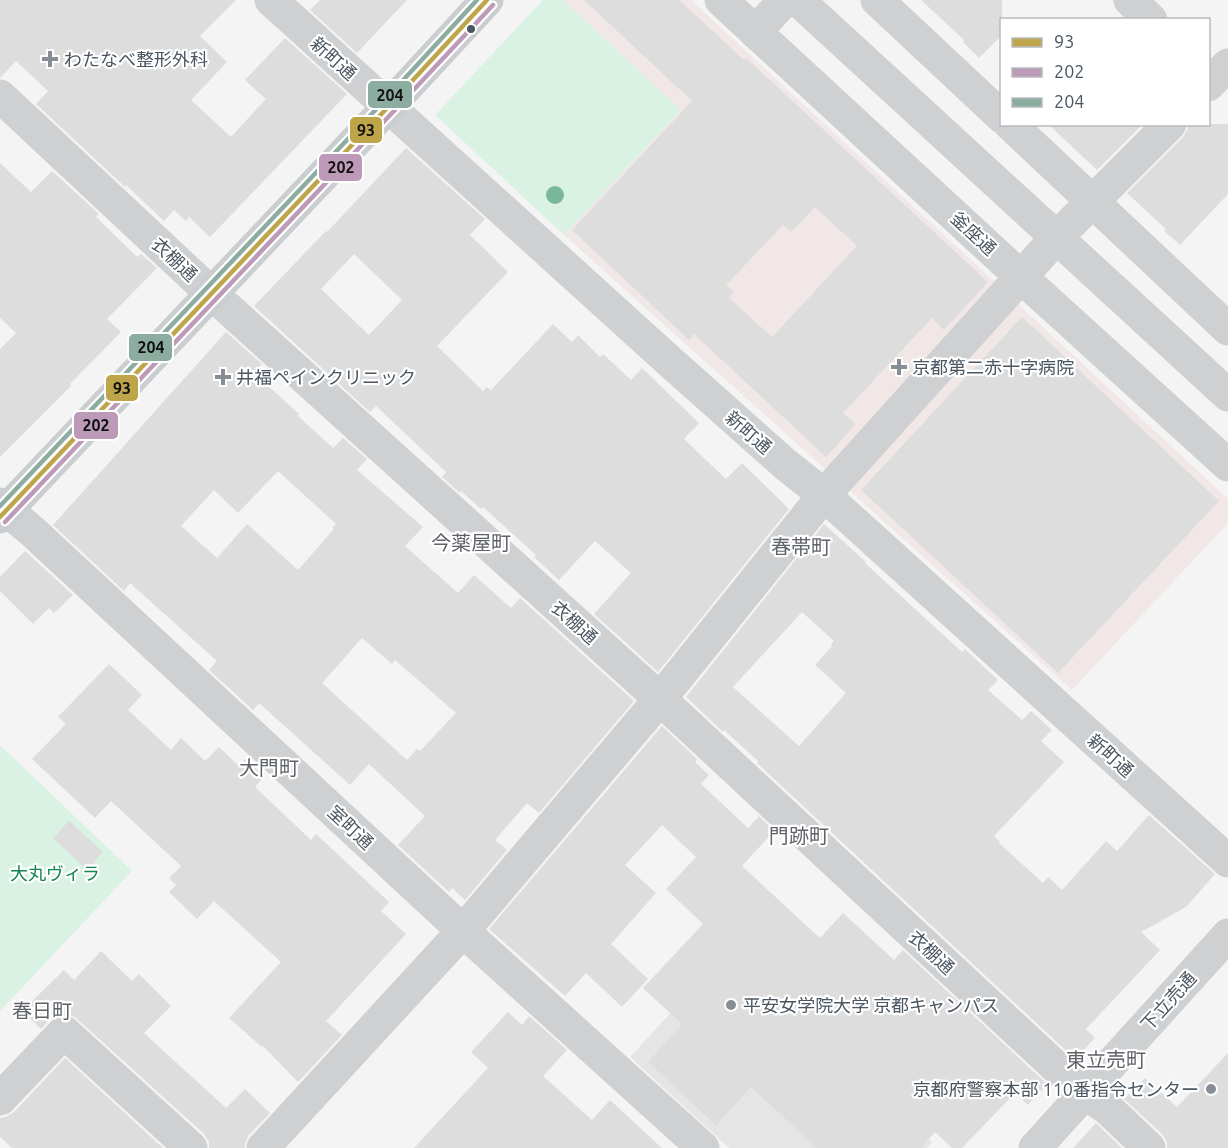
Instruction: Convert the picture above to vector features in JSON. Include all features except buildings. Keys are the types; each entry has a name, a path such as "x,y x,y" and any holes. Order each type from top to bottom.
{"main road":[{"path":"2,510 212,294 487,0"}],"street":[{"name":"新町通","path":"271,0 675,367 785,464 824,495 1228,861"},
{"name":"釜座通","path":"720,0 1228,465"},
{"path":"755,32 785,0"},
{"path":"798,0 1228,395"},
{"path":"877,0 1000,115"},
{"path":"1130,0 1149,18"},
{"name":"衣棚通","path":"0,96 212,294 660,699 1084,1094 1107,1108 1149,1148"},
{"path":"1012,126 1228,329"},
{"path":"263,1148 464,931 660,699 824,495 1056,238 1168,126"},
{"name":"室町通","path":"2,510 703,1148"},
{"name":"下立売通","path":"1035,1148 1228,935"},
{"path":"0,1099 64,1032 191,1148"}],"shaded area":[{"name":"京都第二赤十字病院","path":"563,0 691,0 1228,499 1228,523 1072,690 564,235 681,110"},
{"name":"平安女学院大学 京都キャンパス","path":"726,953 932,1142 927,1148 729,1148 630,1057"}],"green space":[{"path":"543,0 563,0 681,110 564,235 435,115"},
{"name":"大丸ヴィラ","path":"0,747 132,871 0,1011"}],"transit line":[{"name":"204","path":"0,506 477,0"},
{"name":"93","path":"0,517 487,0"},
{"name":"202","path":"5,522 493,5"}],"place":[{"name":"わたなべ整形外科","path":"50,59"},
{"name":"京都第二赤十字病院","path":"899,367"},
{"name":"井福ペインクリニック","path":"223,377"},
{"name":"平安女学院大学 京都キャンパス","path":"731,1005"},
{"name":"京都府警察本部 110番指令センター","path":"1211,1089"}],"district":[{"name":"今薬屋町","path":"471,542"},
{"name":"春帯町","path":"801,546"},
{"name":"大門町","path":"269,767"},
{"name":"門跡町","path":"799,835"},
{"name":"春日町","path":"42,1010"},
{"name":"東立売町","path":"1106,1059"}]}
